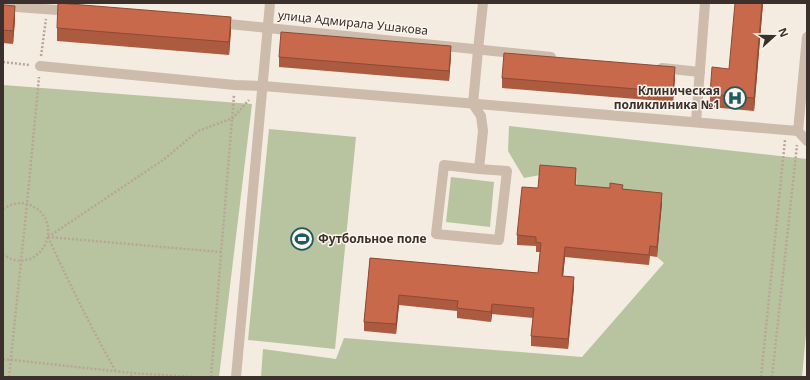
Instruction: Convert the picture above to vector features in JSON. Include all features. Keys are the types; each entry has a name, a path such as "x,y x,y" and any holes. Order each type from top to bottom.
{"street":[{"path":"236,377 270,3"},
{"path":"478,169 484,131 481,116 473,104 483,3"},
{"path":"696,122 705,3"},
{"path":"3,6 79,12"},
{"name":"улица Адмирала Ушакова","path":"205,22 557,58"},
{"path":"798,131 807,37"},
{"path":"40,66 235,85 263,86 798,131 807,141"},
{"path":"652,67 700,72"},
{"path":"444,165 478,169 507,171 499,240 436,234 444,165"}],"path":[{"path":"9,377 40,66 48,9"},
{"path":"3,62 40,66"},
{"path":"211,377 235,85"},
{"path":"48,237 163,160 198,131 233,118 263,86"},
{"path":"761,377 786,130"},
{"path":"772,377 798,131"},
{"path":"3,210 8,206 17,203 27,204 42,213 48,228 48,237 45,246 39,253 31,258 21,260 12,259 3,255"},
{"path":"48,237 221,252"},
{"path":"48,237 92,328 116,371"},
{"path":"3,359 132,373 194,377"},
{"path":"131,377 132,373"}],"green space":[{"path":"3,85 252,104 219,377 3,377"},
{"path":"509,126 807,159 807,323 802,377 261,377 263,349 336,359 344,338 582,357 664,263 657,257 662,203 577,189 576,178 540,175 524,178 508,151"},
{"name":"Футбольное поле","path":"269,129 356,137 335,349 248,340"},
{"path":"451,177 494,182 490,227 446,222"}],"building":[{"path":"58,3 231,17 229,42 57,28"},
{"path":"735,3 762,3 754,98 710,94 712,67 729,69"},
{"path":"3,5 15,6 13,31 3,30"},
{"path":"281,32 451,46 449,71 279,57"},
{"path":"504,53 675,67 673,92 502,78"},
{"path":"540,165 576,168 575,185 610,188 610,183 623,185 622,189 662,193 657,247 650,246 649,255 565,247 562,276 574,277 568,339 531,336 534,308 492,304 491,312 457,308 458,301 399,295 396,324 364,322 370,258 538,273 541,243 536,242 536,237 517,235 522,187 538,188"}],"place":[{"name":"Клиническая поликлиника №1","path":"735,98"},
{"name":"Футбольное поле","path":"302,239"}]}
